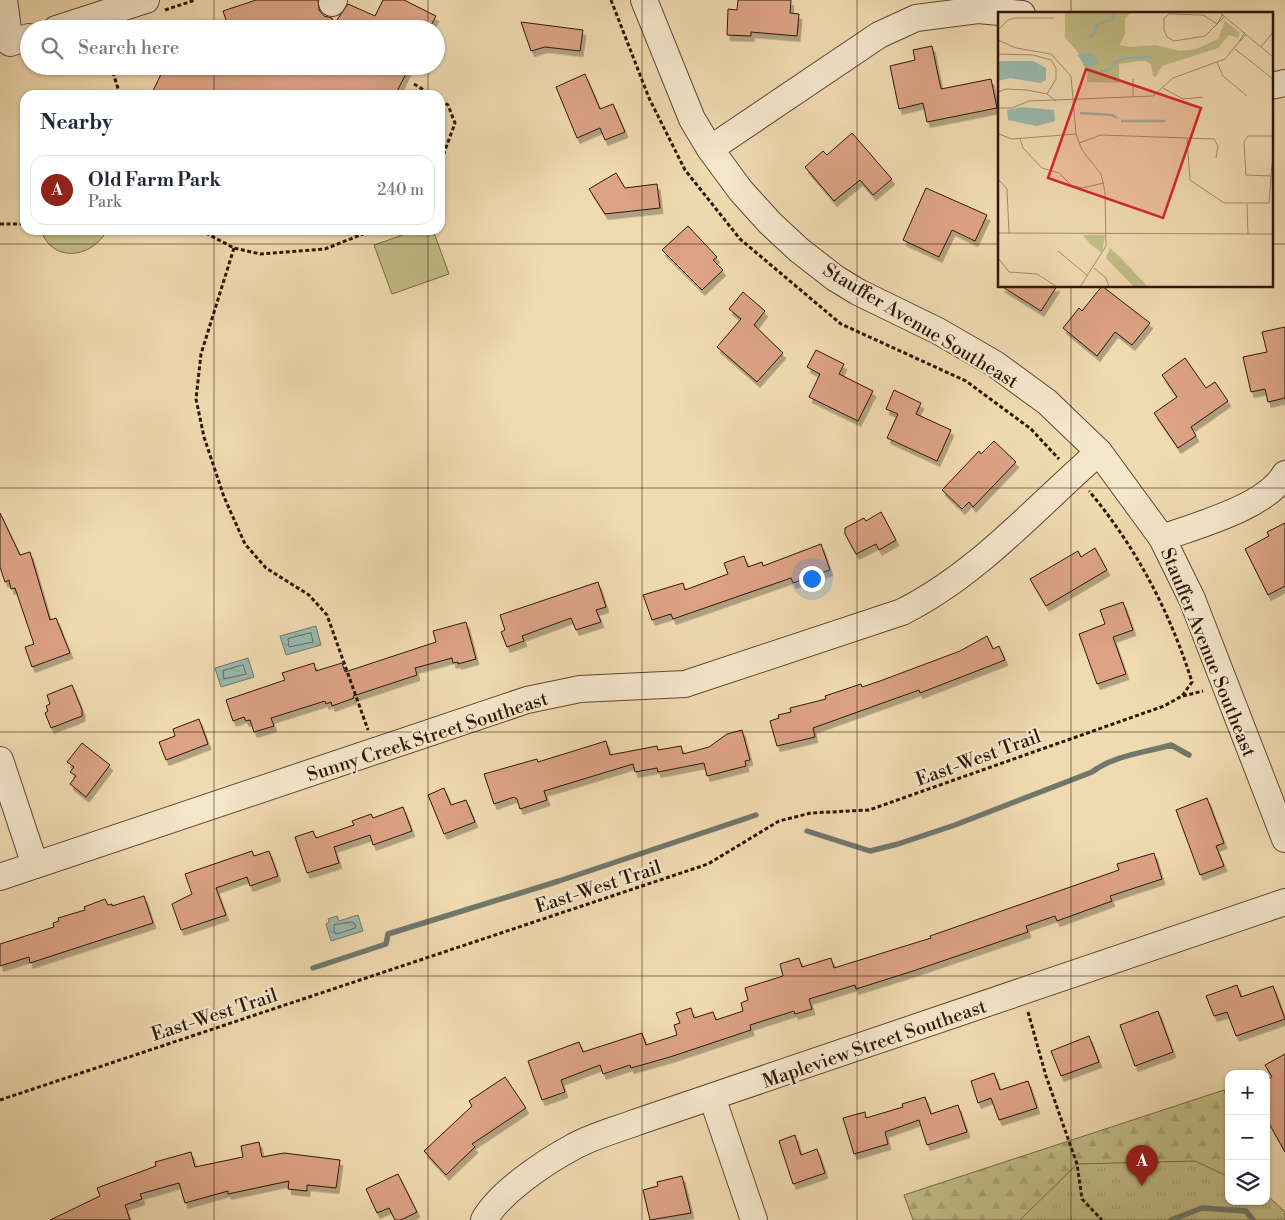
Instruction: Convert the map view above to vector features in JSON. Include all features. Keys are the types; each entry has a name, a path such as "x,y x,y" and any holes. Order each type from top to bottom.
{"street":[{"path":"4,0 13,43"},
{"path":"84,20 146,0"},
{"name":"Stauffer Avenue Southeast","path":"644,0 688,110 710,149 741,191 770,223 835,278 873,300 938,331 995,364 1047,402 1099,452 1162,538 1192,599 1285,840"},
{"path":"710,149 880,34 916,18 978,10 1000,12"},
{"path":"1272,86 1285,83"},
{"name":"Sunny Creek Street Southeast","path":"0,877 527,700 580,689 685,684 902,612 929,598 966,573 1099,452"},
{"path":"1162,538 1258,501 1280,483 1285,474"},
{"path":"0,760 35,865"},
{"name":"Mapleview Street Southeast","path":"484,1220 490,1210 519,1183 573,1147 712,1097 1285,902"},
{"path":"712,1097 754,1220"}],"path":[{"path":"612,0 649,98 685,170 740,239 841,324 966,381 1031,429 1073,474"},
{"path":"114,75 118,90"},
{"path":"414,84 424,90"},
{"path":"445,103 448,105 455,123 445,150"},
{"path":"0,224 20,224"},
{"path":"209,235 234,248 260,254 325,249 361,235"},
{"path":"234,248 201,354 196,399 204,438 224,497 245,544 266,568 309,595 327,615 375,752"},
{"name":"East-West Trail","path":"0,1100 708,864 779,821 811,813 869,810 1164,706 1182,696 1192,682 1160,600 1129,543 1073,474"},
{"path":"1021,993 1043,1059 1046,1076 1077,1164 1082,1199 1102,1220"}],"green space":[{"path":"43,235 104,235 92,247 73,253 63,252 54,248 46,241"},
{"path":"403,235 435,235 449,274 392,294 374,245"},
{"path":"1224,1090 1225,1205 1268,1205 1270,1211 1257,1220 913,1220 904,1195"},
{"path":"1195,1161 1225,1175 1225,1205 1270,1205 1270,1198 1285,1212 1285,1220 1020,1220 1077,1164"}],"water":[{"path":"316,626 321,645 286,655 280,636"},
{"path":"248,658 254,677 221,687 215,668"},
{"path":"358,915 363,931 331,941 326,924 329,922 328,919 337,916 339,921"}],"building":[{"path":"256,0 318,0 319,10 324,16 332,18 333,20 226,20 223,11"},
{"path":"383,0 404,0 436,16 434,20 337,20 348,4 375,16"},
{"path":"738,0 791,0 790,13 799,14 797,36 751,32 751,36 727,35 728,9 737,10"},
{"path":"521,22 583,30 580,51 545,47 531,51"},
{"path":"932,46 941,89 991,79 997,108 927,122 923,103 899,109 890,66 915,60 913,50"},
{"path":"585,74 600,109 613,104 625,132 605,140 600,128 577,138 556,87"},
{"path":"161,75 405,75 398,90 153,90"},
{"path":"852,133 892,179 873,195 860,180 834,201 805,167 823,151 827,155"},
{"path":"616,173 625,188 657,184 660,208 605,214 589,189"},
{"path":"926,188 987,215 975,241 952,230 939,257 903,240"},
{"path":"688,226 717,257 713,260 723,270 702,290 662,250"},
{"path":"1004,288 1056,288 1041,311"},
{"path":"1100,288 1105,288 1150,323 1132,345 1115,332 1097,356 1063,328 1079,308 1082,311"},
{"path":"743,292 765,311 754,325 783,353 757,382 717,347 741,319 729,309"},
{"path":"1285,327 1285,398 1268,402 1265,389 1251,392 1243,357 1267,352 1262,332"},
{"path":"816,350 844,364 839,374 873,391 858,421 809,397 820,374 807,367"},
{"path":"1185,358 1206,388 1215,382 1228,401 1191,427 1196,436 1178,448 1154,413 1177,397 1162,375"},
{"path":"894,390 921,403 916,414 951,430 937,461 887,438 898,414 886,409"},
{"path":"994,441 1016,462 973,507 969,502 962,509 942,490 979,451 981,454"},
{"path":"881,512 896,540 879,550 876,544 856,554 845,534 845,528 864,518 866,521"},
{"path":"0,513 20,555 30,552 50,620 56,618 70,653 32,667 25,647 34,644 15,588 11,589 9,580 5,582 0,567"},
{"path":"1285,523 1285,586 1268,595 1245,549 1269,536 1267,532"},
{"path":"821,544 830,570 793,583 791,578 673,619 671,614 652,620 643,595 683,583 685,590 728,574 724,563 744,556 748,567 762,562 763,566"},
{"path":"1095,548 1107,570 1046,606 1030,579 1078,551 1081,557"},
{"path":"598,582 606,607 596,610 601,622 576,630 571,618 522,636 524,641 507,647 501,632 505,630 500,615"},
{"path":"1123,602 1133,630 1113,637 1126,674 1097,684 1079,634 1105,624 1100,610"},
{"path":"466,622 476,659 458,664 458,662 453,663 452,658 415,668 417,675 353,696 354,698 332,706 331,702 326,704 325,701 271,718 274,726 254,732 250,720 246,721 244,717 233,721 226,700 285,680 282,673 314,663 316,671 342,663 345,672 436,642 433,631"},
{"path":"987,636 993,649 999,646 1005,660 920,693 919,690 813,728 815,737 777,746 770,721 779,718 778,715 791,712 790,708 826,699 825,696 861,684 862,687 880,681 960,651"},
{"path":"72,685 82,710 82,716 51,728 45,713 48,711 46,706 50,704 47,695"},
{"path":"199,719 208,744 166,760 159,742 175,736 173,729"},
{"path":"742,730 750,760 745,761 746,766 707,776 704,763 658,772 657,768 635,772 633,764 544,791 547,800 520,809 517,799 514,797 494,804 484,774 537,759 538,762 606,741 610,755 657,746 658,750 681,746 683,754 709,747 727,734"},
{"path":"82,743 110,765 86,797 70,784 76,776 70,772 74,767 67,762"},
{"path":"444,788 451,805 466,800 475,822 444,834 428,795"},
{"path":"1207,798 1224,843 1216,846 1224,866 1200,875 1176,810"},
{"path":"403,807 412,831 373,845 370,835 334,847 339,863 307,873 295,837 313,831 316,838 354,825 352,821 371,814 373,818"},
{"path":"252,851 254,856 269,851 278,876 250,886 247,877 216,888 226,915 181,930 172,904 192,894 185,874"},
{"path":"1154,853 1162,879 1110,896 1112,901 1057,921 1055,916 1026,926 1028,932 913,971 856,989 855,985 809,999 812,1009 795,1014 794,1011 750,1025 751,1030 670,1057 631,1068 630,1065 603,1074 600,1065 561,1080 565,1092 542,1100 528,1061 579,1042 583,1052 642,1033 646,1045 677,1035 674,1025 680,1023 676,1013 691,1008 694,1018 713,1012 716,1020 743,1011 741,1003 748,1000 745,988 783,976 780,964 799,958 802,967 831,958 834,968 931,938 930,936 1119,870 1117,864"},
{"path":"144,896 153,923 30,963 29,957 0,966 0,944 54,927 53,923 59,921 58,918 85,910 84,907 105,899 108,905 112,904 112,906"},
{"path":"1237,985 1241,997 1273,986 1285,1019 1236,1036 1227,1012 1214,1016 1206,996"},
{"path":"1158,1011 1173,1052 1135,1066 1120,1025"},
{"path":"1089,1036 1099,1062 1061,1076 1051,1051"},
{"path":"1285,1054 1285,1152 1270,1125 1270,1078 1272,1077 1270,1070 1265,1065"},
{"path":"994,1073 1000,1090 1028,1081 1037,1108 999,1120 991,1098 978,1103 971,1081"},
{"path":"505,1077 526,1108 472,1144 475,1147 446,1175 424,1151 472,1106 469,1101"},
{"path":"925,1097 931,1114 958,1105 967,1132 927,1145 919,1120 885,1132 888,1144 854,1154 843,1118 865,1112 866,1118 903,1107 902,1104"},
{"path":"795,1135 801,1155 817,1149 825,1173 793,1184 779,1141"},
{"path":"259,1142 262,1157 284,1153 340,1160 336,1188 307,1185 307,1191 288,1189 289,1181 228,1194 228,1191 185,1203 179,1183 140,1194 142,1199 125,1205 130,1220 50,1220 100,1196 97,1188 156,1166 155,1162 191,1152 195,1167 243,1157 241,1146"},
{"path":"398,1174 417,1212 401,1220 395,1220 389,1208 377,1213 366,1189"},
{"path":"682,1176 691,1213 650,1220 643,1190 658,1186 657,1182"}],"waterway":[{"path":"807,831 870,851 955,825 1092,772 1120,758 1171,745 1189,755"},
{"path":"313,968 386,944 388,934 559,881 756,815"},
{"path":"1171,1220 1202,1208 1246,1211 1253,1220"}],"place":[{"name":"Old Farm Park","path":"1142,1186"}]}
